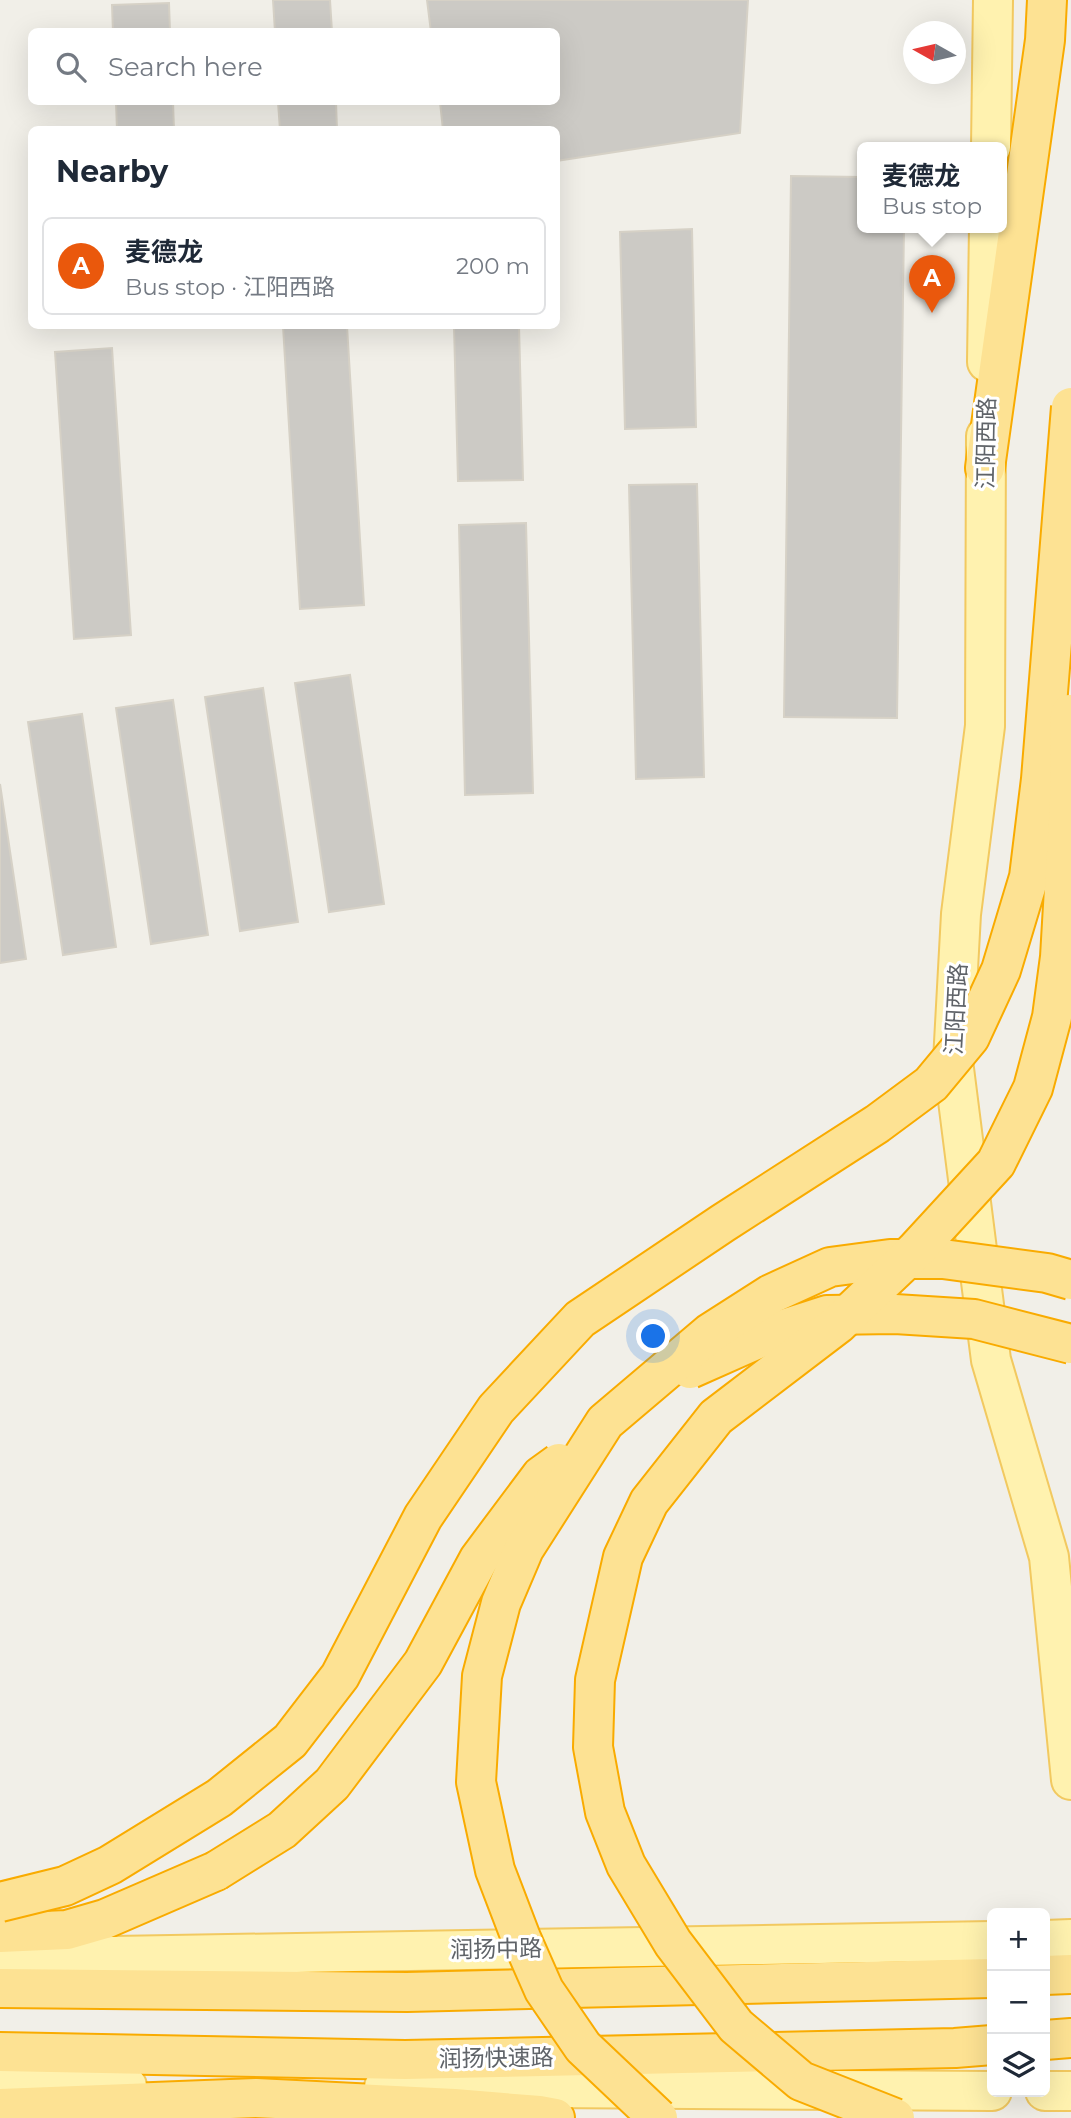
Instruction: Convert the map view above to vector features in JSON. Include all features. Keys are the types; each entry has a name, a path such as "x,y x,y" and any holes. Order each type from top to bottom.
{"highway":[{"path":"985,468 1045,40 1046,0"},
{"path":"0,1902 65,1886 110,1865 219,1798 290,1741 340,1676 423,1517 489,1420 580,1320 723,1223 877,1125 931,1084 970,1037 1001,970 1029,877 1041,779 1071,407"},
{"path":"895,2118 801,2081 736,2026 673,1942 626,1865 605,1812 593,1747 595,1679 623,1557 649,1502 716,1417 838,1324 915,1251 996,1163 1033,1088 1052,1017 1060,957 1069,802 1071,578"},
{"path":"658,2118 583,2046 544,1990 495,1870 476,1782 482,1676 501,1603 524,1549 605,1422 710,1333 771,1294 830,1267 890,1259 943,1259 1047,1273 1071,1280"},
{"path":"0,1933 67,1930 105,1919 216,1871 282,1829 332,1783 423,1663 479,1559 541,1476 671,1377 771,1333 827,1315 895,1314 974,1319 1071,1344"},
{"path":"1050,1975 1071,1974"},
{"path":"0,1988 407,1992 987,1978"},
{"path":"1050,2040 1071,2038"},
{"name":"润扬快速路","path":"0,2052 405,2060 987,2045"},
{"path":"0,2108 256,2098 454,2108 555,2118"}],"main road":[{"path":"990,142 993,0"},
{"name":"江阳西路","path":"989,233 985,726 961,914 953,1061 991,1360 1049,1557 1071,1780"},
{"path":"1050,1940 1071,1939"},
{"name":"润扬中路","path":"0,1958 987,1941"},
{"path":"0,2085 987,2091"},
{"path":"1050,2091 1071,2091"}],"building":[{"path":"273,0 330,0 332,28 275,28"},
{"path":"427,0 748,0 740,133 560,160 560,126 443,126 440,105 560,105 560,28 430,28"},
{"path":"169,3 170,28 113,28 112,5"},
{"path":"116,105 173,105 174,126 117,126"},
{"path":"278,105 336,105 337,126 280,126"},
{"path":"791,176 857,177 857,233 904,233 897,718 784,717"},
{"path":"692,229 696,427 625,429 620,232"},
{"path":"283,329 347,329 364,605 300,609"},
{"path":"454,329 519,329 523,480 458,481"},
{"path":"112,348 131,635 74,639 55,352"},
{"path":"697,484 704,777 636,779 629,485"},
{"path":"526,523 533,793 465,795 459,525"},
{"path":"350,675 384,904 329,912 295,683"},
{"path":"263,688 298,922 240,931 205,697"},
{"path":"173,700 208,935 151,944 116,708"},
{"path":"82,714 116,947 63,955 28,722"},
{"path":"0,784 26,959 0,963"}],"place":[{"name":"麦德龙","path":"932,313"}]}
